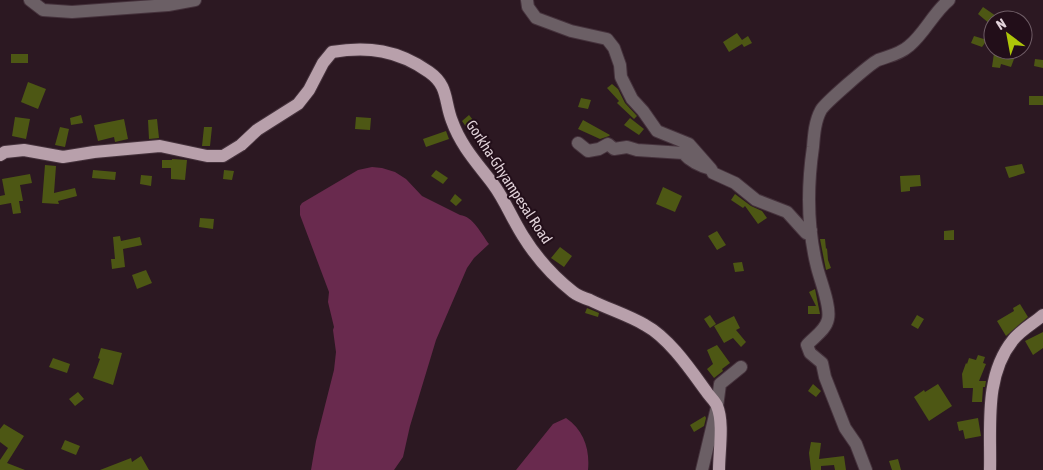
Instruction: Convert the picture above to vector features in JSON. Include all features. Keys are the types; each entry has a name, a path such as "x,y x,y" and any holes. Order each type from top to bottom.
{"main road":[{"name":"Gorkha-Ghyampesal Road","path":"0,155 5,152 24,150 63,157 160,146 207,156 223,156 241,145 257,130 298,104 309,90 323,63 332,52 350,49 387,51 429,72 444,88 451,119 458,136 475,163 493,184 508,207 522,235 544,265 574,293 646,325 669,344 692,370 717,407 721,435 719,470"},
{"path":"990,470 991,393 998,365 1014,339 1043,315"}],"street":[{"path":"30,0 44,10 72,12 168,6 195,0"},
{"path":"527,0 528,7 536,18 571,31 607,40 614,48 620,65 621,77 632,99 644,111 657,131 688,144 713,173 734,183 756,200 787,212 806,233 811,230"},
{"path":"866,470 856,444 845,428 825,377 822,363 810,353 807,345 821,332 828,320 828,312 817,268 808,209 809,174 816,122 822,108 876,61 896,54 909,46 949,0"},
{"path":"578,143 588,151 599,149 608,144 614,149 627,147 637,150 684,154 695,162 711,169"},
{"path":"702,470 717,407 720,384 741,367"}],"shaded area":[{"path":"372,167 395,172 406,179 422,196 465,216 477,227 489,244 474,258 467,268 436,340 410,426 403,457 394,470 311,470 316,441 334,370 336,352 334,327 328,302 329,292 300,215 300,206 358,170"},
{"path":"566,418 577,428 587,448 588,470 516,470 553,424"}],"building":[{"path":"983,7 987,10 983,10 983,18 978,14"},
{"path":"737,33 742,40 748,36 752,43 744,47 742,44 729,52 723,42"},
{"path":"974,36 983,39 982,47 971,43"},
{"path":"11,54 28,54 28,63 11,63"},
{"path":"1035,59 1043,60 1043,68 1034,66"},
{"path":"993,60 1014,60 1011,67 1001,64 1000,68 992,67"},
{"path":"28,82 46,89 38,109 21,102"},
{"path":"612,84 618,89 625,103 637,116 634,119 617,103 619,101 607,88"},
{"path":"1029,96 1043,96 1043,105 1029,105"},
{"path":"581,98 591,100 588,109 578,107"},
{"path":"81,115 83,123 71,125 70,118"},
{"path":"469,115 477,125 469,131 462,121"},
{"path":"15,117 30,119 26,139 12,136"},
{"path":"356,117 371,118 370,130 355,129"},
{"path":"630,118 644,129 639,135 624,125"},
{"path":"124,119 128,139 115,142 114,137 98,141 94,125"},
{"path":"157,119 159,138 149,139 148,120"},
{"path":"583,120 610,135 600,139 578,129"},
{"path":"60,127 69,129 65,147 55,145"},
{"path":"204,127 212,127 210,146 202,146"},
{"path":"446,131 449,139 426,147 423,139"},
{"path":"162,160 187,160 185,180 171,179 171,168 162,168"},
{"path":"1022,164 1025,173 1009,178 1005,167"},
{"path":"45,165 56,166 54,193 75,188 77,196 58,201 59,204 42,203"},
{"path":"93,170 116,172 115,180 92,178"},
{"path":"224,170 234,171 232,180 223,179"},
{"path":"436,170 448,178 443,184 431,176"},
{"path":"30,174 32,183 20,185 23,201 19,201 21,213 13,214 11,203 0,205 0,196 5,195 2,179"},
{"path":"141,175 152,176 151,186 140,184"},
{"path":"920,175 921,186 910,187 910,191 901,192 900,176"},
{"path":"663,187 682,196 675,212 656,204"},
{"path":"455,194 462,200 456,206 450,201"},
{"path":"735,194 751,206 762,211 767,218 758,224 745,206 743,208 731,200"},
{"path":"200,218 214,219 213,229 199,227"},
{"path":"954,230 954,240 944,240 944,231"},
{"path":"717,231 726,245 717,250 708,236"},
{"path":"120,236 121,241 140,237 142,245 123,249 125,267 112,269 111,259 115,259 113,237"},
{"path":"820,239 825,239 831,268 826,270"},
{"path":"560,247 572,256 564,267 551,258"},
{"path":"742,262 744,271 735,272 733,263"},
{"path":"146,270 152,283 137,289 132,275"},
{"path":"815,289 820,314 808,314 808,306 816,306 809,292"},
{"path":"1020,304 1028,317 1006,336 997,321 1014,311 1013,308"},
{"path":"587,308 599,313 598,317 585,313"},
{"path":"710,315 716,324 710,328 704,319"},
{"path":"917,315 924,319 918,329 911,325"},
{"path":"734,316 740,328 736,330 746,342 741,347 733,338 724,343 714,326"},
{"path":"1043,332 1043,348 1033,355 1025,341"},
{"path":"717,345 730,363 714,378 707,369 713,364 707,350"},
{"path":"101,348 122,353 113,385 93,378 100,359 98,358"},
{"path":"978,355 985,357 983,363 986,364 979,381 986,381 985,387 983,387 982,402 972,402 973,388 963,388 962,374 969,358 976,360"},
{"path":"53,358 70,364 67,373 49,367"},
{"path":"813,384 821,391 816,397 808,391"},
{"path":"938,384 952,406 929,421 914,397"},
{"path":"78,392 84,399 75,406 69,399"},
{"path":"705,416 704,426 694,432 690,425"},
{"path":"978,418 981,436 965,439 963,430 959,431 957,422"},
{"path":"4,424 24,436 7,463 25,470 0,470 0,460 8,448 0,442 0,429"},
{"path":"65,440 80,446 76,455 61,449"},
{"path":"811,442 821,443 819,459 844,456 846,470 835,470 834,465 821,466 821,470 811,470 809,453"},
{"path":"141,456 149,470 100,470 131,458 132,462"},
{"path":"898,459 901,470 892,470 889,461"}]}
